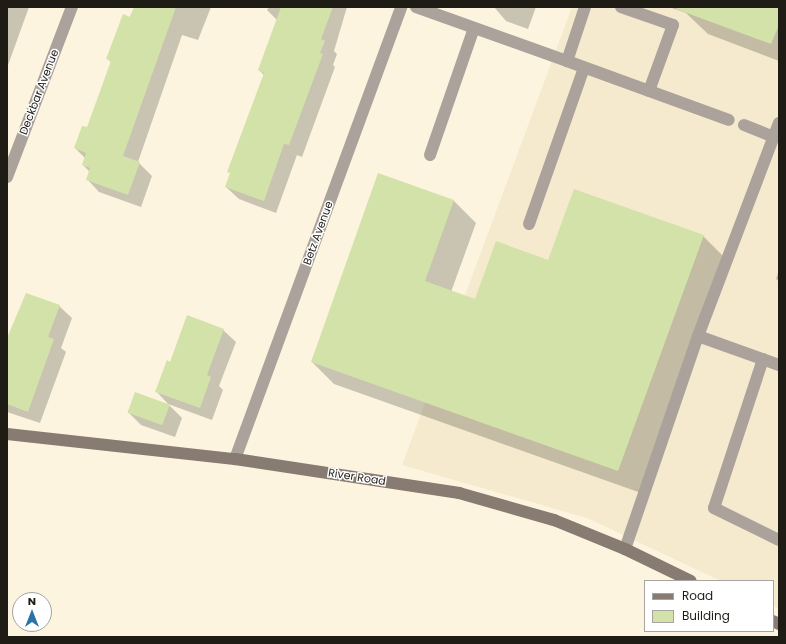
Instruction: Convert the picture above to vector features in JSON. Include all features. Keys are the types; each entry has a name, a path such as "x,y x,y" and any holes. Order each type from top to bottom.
{"main road":[{"name":"River Road","path":"7,434 235,459 459,493 554,520 625,549 689,580"}],"street":[{"name":"Deckbar Avenue","path":"7,177 72,7"},
{"name":"Betz Avenue","path":"235,459 401,7"},
{"path":"416,7 729,120"},
{"path":"567,61 585,7"},
{"path":"621,7 673,25 649,91"},
{"path":"430,155 474,28"},
{"path":"529,224 584,68"},
{"path":"625,549 698,336 779,123"},
{"path":"744,125 774,137"},
{"path":"698,336 779,365"},
{"path":"763,360 714,508 779,540"}],"shaded area":[{"path":"572,7 779,7 779,609 774,606 774,580 719,580 587,518 402,465"}],"building":[{"path":"134,7 176,7 123,156 140,162 128,195 86,180 90,168 82,165 86,153 74,148 82,126 87,127 111,61 106,59 123,14 130,17"},
{"path":"281,7 333,7 321,39 325,41 320,53 323,54 289,145 284,144 264,201 225,187 230,173 227,172 264,73 258,70"},
{"path":"677,7 779,7 779,25 771,44 676,9"},
{"path":"378,173 454,200 425,281 475,299 496,241 548,260 574,189 704,235 618,471 311,362"},
{"path":"26,293 60,305 48,337 54,339 28,412 7,404 7,338"},
{"path":"187,315 224,329 207,375 211,377 200,408 155,392 167,360 170,362"},
{"path":"135,392 170,405 162,425 127,413"}]}
